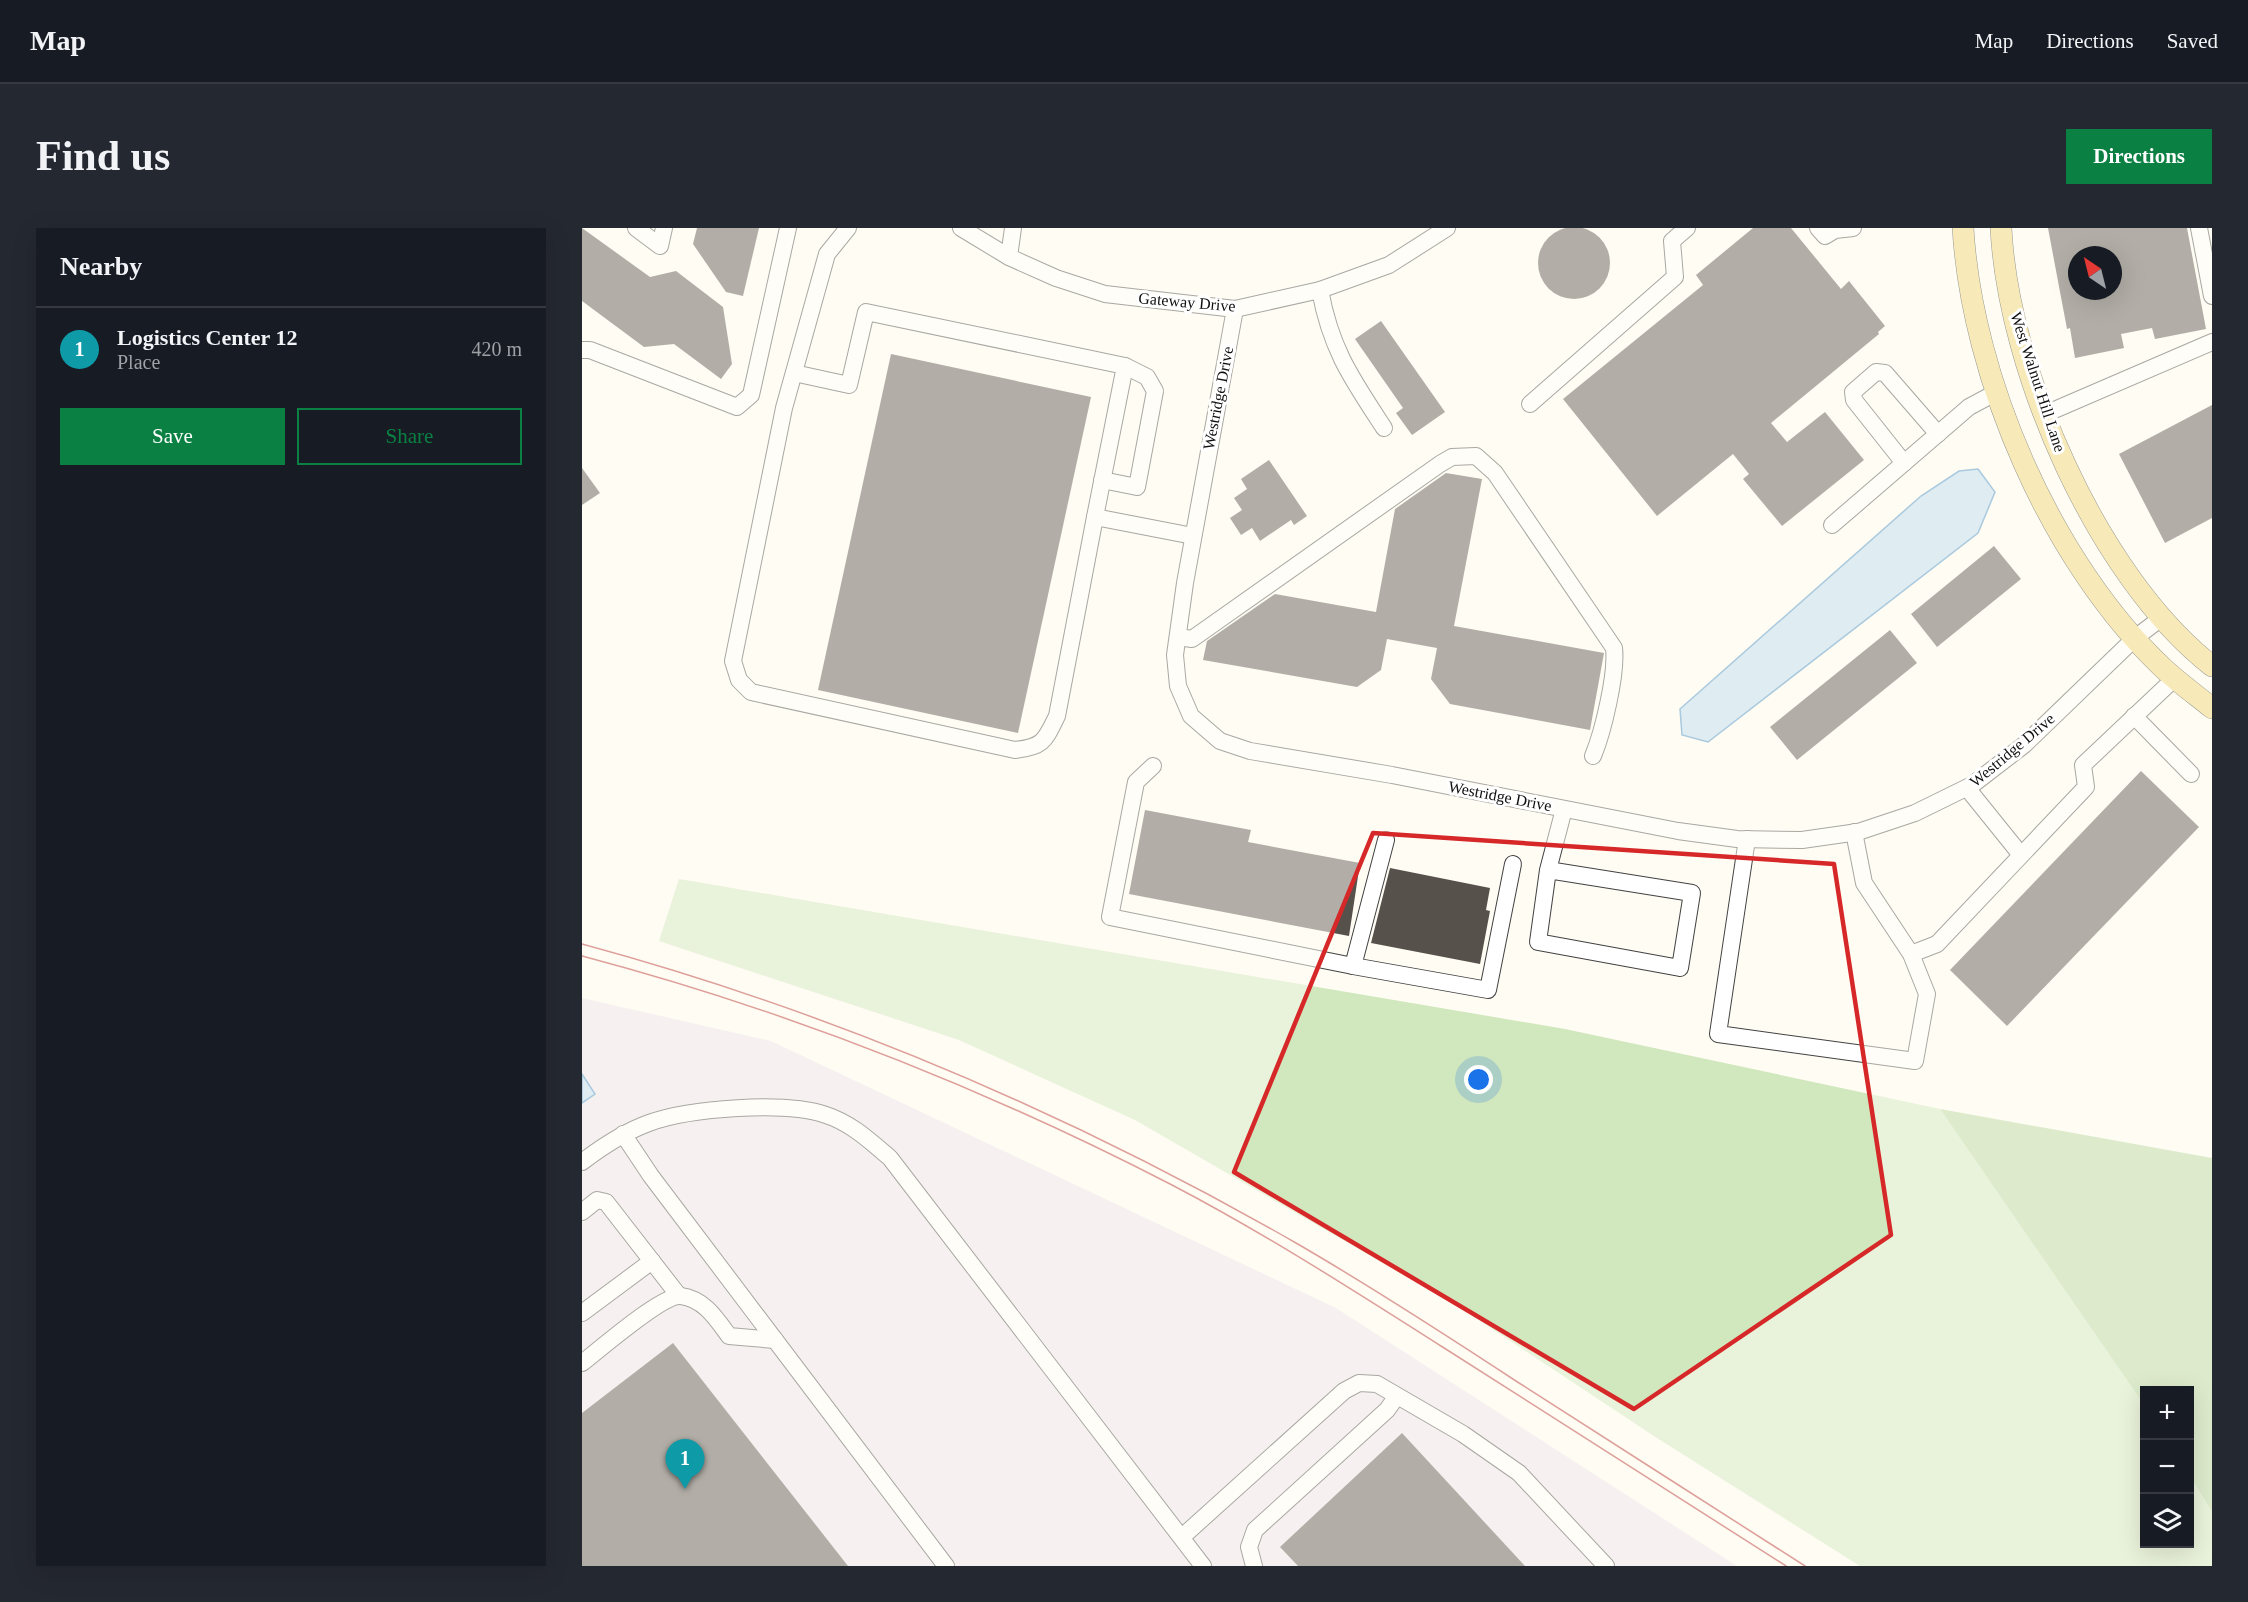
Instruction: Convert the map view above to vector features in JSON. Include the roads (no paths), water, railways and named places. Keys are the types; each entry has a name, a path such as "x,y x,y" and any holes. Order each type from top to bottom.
{"main road":[{"path":"1963,228 1965,266 1982,343 1997,392 2029,478 2052,520 2089,578 2135,638 2175,678 2212,708"},
{"name":"West Walnut Hill Lane","path":"2001,228 2003,261 2018,334 2045,414 2080,498 2117,559 2160,619 2212,666"}],"street":[{"path":"636,228 660,246 664,228"},
{"path":"582,351 590,350 737,407 751,395 788,228"},
{"path":"848,228 827,254 784,408 733,661 739,680 752,692 1015,750 1035,748 1047,736 1057,716 1125,366"},
{"name":"Gateway Drive","path":"961,228 1009,257 1056,278 1105,294 1234,309 1320,290 1389,265 1447,228"},
{"path":"1009,257 1013,228"},
{"path":"1530,404 1675,277 1672,241 1687,228"},
{"path":"1818,228 1825,236 1835,230 1853,228"},
{"path":"2199,228 2212,296"},
{"path":"1320,290 1326,323 1343,366 1384,428"},
{"name":"Westridge Drive","path":"1234,309 1193,536 1175,655 1178,686 1191,716 1220,741 1250,751 1678,831 1747,839 1802,840 1854,832 1915,813 1967,788 2024,745 2135,638 2160,619"},
{"path":"794,373 849,385 866,312 1125,366 1147,377 1155,391 1137,488 1102,480"},
{"path":"2045,414 2212,342"},
{"path":"1904,463 1854,400 1853,392 1876,372 1885,374 1938,434"},
{"path":"1832,525 1969,407 1997,392"},
{"path":"1178,637 1192,639 1440,464 1464,454 1476,456 1495,473 1614,648 1613,668 1599,742 1593,756"},
{"path":"1095,517 1193,536"},
{"path":"1911,954 1937,944 2086,787 2083,765 2175,678"},
{"path":"2134,716 2192,774"},
{"path":"1153,766 1136,782 1110,917 1353,966 1488,990 1513,864"},
{"path":"1967,788 2021,855"},
{"path":"1548,870 1692,893 1680,968 1538,942 1548,870 1564,809"},
{"path":"1747,839 1718,1034 1915,1061 1927,994 1911,954 1864,883 1854,832"},
{"path":"1353,966 1386,840"},
{"path":"582,1162 623,1134 651,1122 760,1106 826,1115 854,1128 891,1158 1203,1566"},
{"path":"623,1134 651,1176 946,1566"},
{"path":"582,1212 597,1200 606,1202 679,1296"},
{"path":"582,1313 652,1261"},
{"path":"582,1363 662,1302 679,1296 696,1300 712,1311 729,1336 775,1340"},
{"path":"1182,1537 1344,1391 1359,1383 1377,1384 1463,1434 1519,1473 1606,1566"},
{"path":"1254,1566 1249,1547 1255,1530 1387,1410 1397,1396"}],"water":[{"path":"1978,469 1995,492 1978,533 1708,742 1682,735 1680,709 1921,496 1959,471"},
{"path":"582,1074 595,1094 582,1103"}],"tram line":[{"path":"582,944 676,971 859,1034 949,1071 1125,1151 1211,1196 1353,1277 1805,1566"},
{"path":"582,956 734,1001 883,1054 1029,1116 1172,1185 1274,1242 1341,1283 1786,1566"}],"place":[{"name":"Logistics Center 12","path":"685,1489"}]}
